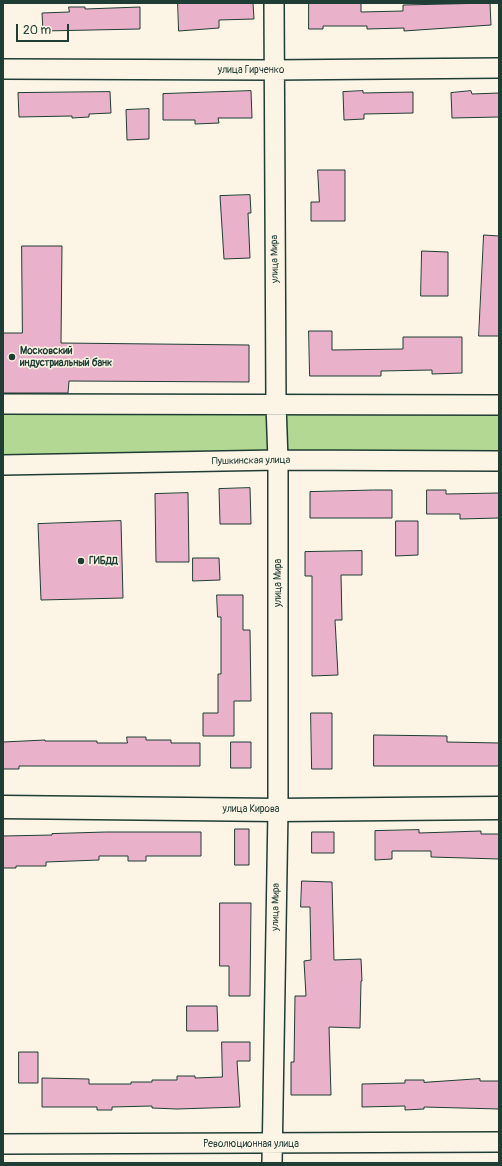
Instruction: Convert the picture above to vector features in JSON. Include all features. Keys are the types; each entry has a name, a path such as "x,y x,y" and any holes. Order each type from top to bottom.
{"street":[{"name":"улица Мира","path":"272,1163 278,810 278,460 276,404 273,70 274,3"},
{"name":"улица Гирченко","path":"3,69 273,70 499,68"},
{"path":"3,404 499,404"},
{"name":"Пушкинская улица","path":"3,465 278,460 499,461"},
{"name":"улица Кирова","path":"3,807 278,810 499,808"},
{"name":"Революционная улица","path":"3,1144 499,1142"}],"green space":[{"path":"272,409 273,455 3,459 3,411"},
{"path":"286,413 499,413 499,450 286,450"}],"building":[{"path":"178,3 253,3 254,19 219,20 219,28 179,31"},
{"path":"309,3 361,3 361,12 403,11 403,5 490,3 491,25 404,31 404,28 367,29 367,26 323,26 323,29 309,29"},
{"path":"69,7 85,7 85,9 140,7 140,29 43,31 42,13 69,12"},
{"path":"251,91 252,118 218,118 219,123 195,124 195,120 163,120 163,94"},
{"path":"363,91 363,93 413,92 413,113 364,114 364,119 344,120 343,92"},
{"path":"471,91 472,94 499,93 499,117 452,118 451,93"},
{"path":"110,92 111,113 89,114 89,117 72,118 72,116 19,117 18,93"},
{"path":"149,109 149,139 127,140 126,110"},
{"path":"318,170 345,170 345,221 311,221 311,202 319,202"},
{"path":"250,195 251,213 248,213 250,258 224,259 220,196"},
{"path":"484,235 499,236 499,336 479,336"},
{"path":"22,246 62,246 61,343 249,345 249,382 69,381 68,393 3,393 3,333 22,333"},
{"path":"422,251 448,252 448,296 421,296"},
{"path":"309,331 332,331 332,350 403,349 403,337 462,337 462,373 432,374 432,370 381,371 381,376 310,376"},
{"path":"250,488 251,524 220,524 219,489"},
{"path":"392,490 392,518 310,518 310,492"},
{"path":"427,490 446,490 446,494 499,493 499,518 460,519 460,514 427,514"},
{"path":"188,493 189,562 156,562 155,494"},
{"name":"ГИБДД","path":"121,521 123,598 41,600 38,524"},
{"path":"396,521 418,521 418,555 396,556"},
{"path":"362,551 362,575 341,575 342,620 335,620 338,675 312,676 312,576 305,576 305,552"},
{"path":"193,558 219,558 220,580 193,581"},
{"path":"217,595 243,595 243,630 250,630 251,701 234,701 234,736 203,736 203,713 218,713 218,674 221,674 221,617 218,617"},
{"path":"311,713 332,713 332,769 312,769"},
{"path":"374,735 447,736 447,742 499,743 499,766 374,766"},
{"path":"127,737 146,737 146,740 171,740 171,743 200,743 200,766 19,766 19,769 3,769 3,742 45,740 127,743"},
{"path":"231,742 251,742 251,768 231,768"},
{"path":"235,829 249,829 249,865 235,865"},
{"path":"419,830 419,833 481,831 481,834 499,834 499,859 431,857 431,851 392,851 392,859 375,860 375,831"},
{"path":"106,832 201,832 201,856 146,856 146,861 128,861 128,856 99,856 99,860 46,862 46,866 16,866 16,868 3,868 3,836"},
{"path":"312,832 334,832 334,853 312,853"},
{"path":"302,881 332,882 334,960 361,959 362,981 360,1028 329,1027 331,1095 291,1095 291,1062 294,1062 295,996 306,996 304,961 311,960 310,907 301,907"},
{"path":"220,903 251,903 250,996 229,996 229,966 220,966"},
{"path":"187,1006 217,1006 218,1031 187,1031"},
{"path":"222,1042 250,1042 250,1061 237,1061 240,1107 177,1109 152,1108 152,1106 112,1107 112,1110 97,1110 97,1107 42,1107 42,1078 89,1079 89,1084 131,1084 131,1082 152,1082 152,1080 177,1080 177,1076 195,1076 195,1078 222,1077"},
{"path":"19,1052 38,1052 38,1083 19,1083"},
{"path":"480,1079 480,1081 499,1081 499,1109 424,1107 424,1109 405,1110 405,1106 362,1107 362,1084 405,1083 405,1080 424,1080 424,1082"}],"place":[{"name":"Московский индустриальный банк","path":"12,357"},
{"name":"ГИБДД","path":"81,561"}]}
